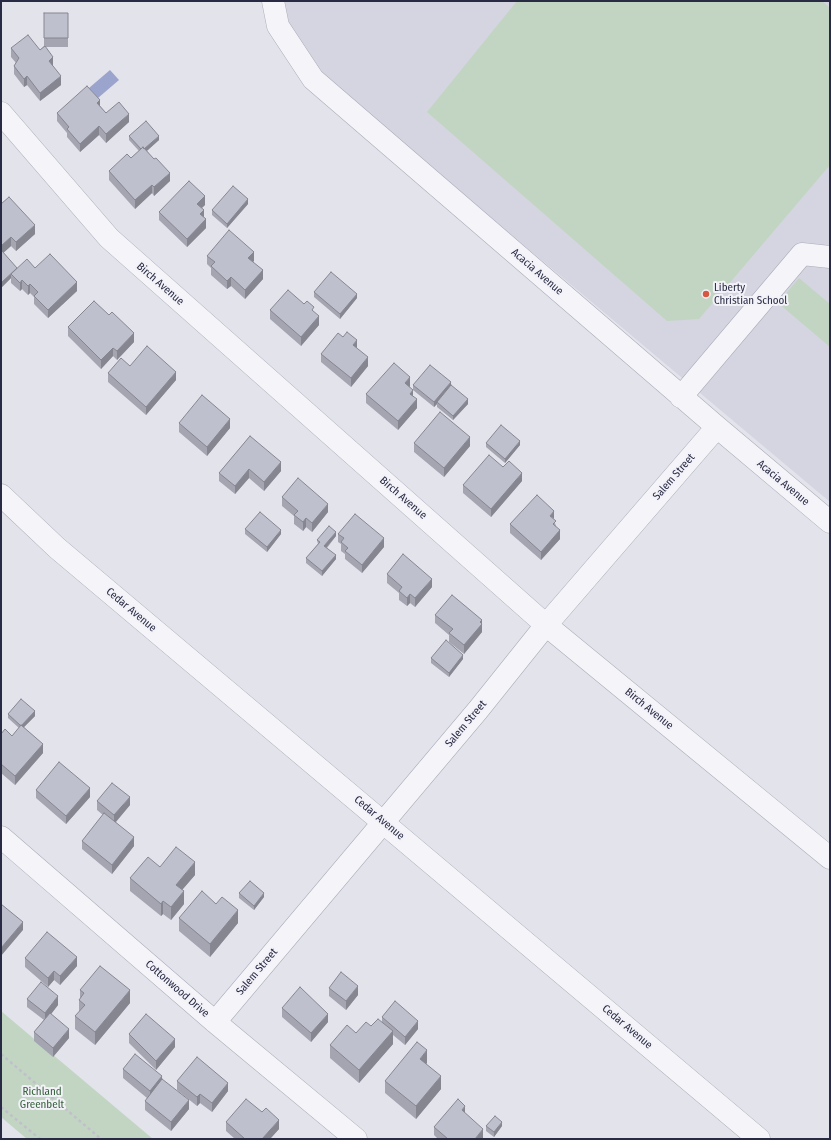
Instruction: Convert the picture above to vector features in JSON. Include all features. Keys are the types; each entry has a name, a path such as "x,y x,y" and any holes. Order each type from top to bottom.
{"street":[{"name":"Acacia Avenue","path":"273,1 278,26 313,79 681,397 830,522"},
{"name":"Birch Avenue","path":"1,113 109,238 546,625 830,858"},
{"path":"681,397 802,254 830,257"},
{"name":"Salem Street","path":"215,1022 384,822 546,625 717,427"},
{"name":"Cedar Avenue","path":"1,495 57,548 759,1139"},
{"name":"Cottonwood Drive","path":"1,837 215,1022 356,1139"}],"path":[{"path":"1,1054 101,1139"},
{"path":"1,1107 40,1139"}],"shaded area":[{"name":"Liberty Christian School","path":"283,1 830,1 830,502 321,75 290,27"}],"green space":[{"path":"517,1 822,1 830,8 830,165 699,319 667,321 427,112"},
{"path":"799,278 830,304 830,347 778,303"},
{"name":"Richland Greenbelt","path":"1,1011 153,1139 27,1139 1,1117"}],"water":[{"path":"110,70 119,80 98,98 89,88"}],"building":[{"path":"44,13 68,13 68,38 44,38"},
{"path":"28,35 40,50 45,46 53,57 49,61 61,76 40,93 27,76 24,79 14,66 19,58 11,48"},
{"path":"87,86 100,100 97,103 106,113 119,102 129,114 106,134 99,126 80,144 67,129 69,127 57,113"},
{"path":"146,121 159,136 144,149 143,147 141,149 129,136"},
{"path":"143,147 170,173 154,187 152,185 135,200 109,171 127,154 131,158"},
{"path":"189,181 205,196 197,204 204,210 200,214 206,219 187,239 159,212"},
{"path":"233,186 248,199 227,224 212,210"},
{"path":"9,197 35,225 16,242 11,237 1,246 1,204"},
{"path":"229,230 254,252 248,258 263,270 245,290 231,277 227,281 211,266 215,262 207,256"},
{"path":"1,251 17,268 1,283"},
{"path":"50,254 77,282 48,310 34,296 38,292 30,284 28,286 22,280 20,283 11,274 27,259 35,268"},
{"path":"331,272 357,294 340,314 314,292"},
{"path":"288,290 304,304 307,301 314,307 312,310 319,316 301,337 270,310"},
{"path":"94,301 109,315 112,312 134,333 117,351 113,348 101,360 68,327"},
{"path":"347,332 357,340 353,345 368,357 351,378 321,354 338,333 343,337"},
{"path":"147,346 176,372 146,407 108,373 121,358 130,366"},
{"path":"394,363 410,377 405,383 413,390 410,394 417,399 398,421 366,394"},
{"path":"430,365 451,382 434,402 413,385"},
{"path":"451,385 468,399 453,416 437,402"},
{"path":"202,395 230,419 207,447 179,423"},
{"path":"440,412 470,437 444,468 414,443"},
{"path":"501,425 520,441 505,459 486,443"},
{"path":"250,436 281,462 264,482 249,469 235,486 219,473"},
{"path":"489,455 503,467 509,461 522,473 491,509 463,485"},
{"path":"298,478 328,504 312,523 306,518 303,522 294,515 298,511 282,497"},
{"path":"537,495 554,511 550,516 556,521 553,524 560,530 541,552 510,524"},
{"path":"260,512 281,530 267,547 245,529"},
{"path":"355,514 384,538 362,565 345,551 348,548 341,542 344,538 338,534"},
{"path":"329,526 336,532 324,546 336,555 322,571 306,558 320,542 317,540"},
{"path":"403,554 432,579 415,598 410,594 407,598 399,591 402,587 387,574"},
{"path":"452,595 482,620 480,622 482,624 464,645 449,633 453,629 435,615"},
{"path":"446,640 463,655 449,673 431,658"},
{"path":"21,699 35,711 21,726 8,714"},
{"path":"21,725 43,744 15,776 1,764 1,734 5,729 12,736"},
{"path":"59,762 90,788 66,816 36,790"},
{"path":"112,783 130,797 114,815 97,801"},
{"path":"104,813 134,837 112,865 82,841"},
{"path":"176,847 195,862 176,885 184,891 171,907 163,901 161,904 130,878 148,857 160,867"},
{"path":"250,881 264,893 254,906 239,893"},
{"path":"202,891 216,904 222,897 238,910 210,944 179,918"},
{"path":"1,904 23,922 1,948"},
{"path":"47,932 77,957 60,976 54,971 48,978 25,958"},
{"path":"100,966 130,990 95,1032 75,1016 85,1005 79,1000 84,993 80,990"},
{"path":"341,972 358,986 346,1001 329,988"},
{"path":"41,982 58,996 45,1013 27,999"},
{"path":"300,987 328,1014 311,1033 282,1008"},
{"path":"395,1001 418,1021 405,1037 382,1017"},
{"path":"50,1013 69,1029 53,1048 34,1032"},
{"path":"146,1014 175,1039 156,1061 129,1034"},
{"path":"378,1019 393,1031 359,1070 330,1045 347,1025 356,1033 366,1022 371,1026"},
{"path":"417,1042 427,1050 420,1059 441,1076 416,1106 385,1081"},
{"path":"135,1054 162,1076 150,1091 123,1069"},
{"path":"197,1057 228,1083 212,1103 200,1094 197,1097 177,1081"},
{"path":"162,1079 189,1100 171,1122 145,1101"},
{"path":"246,1099 262,1112 266,1108 279,1120 262,1139 245,1139 226,1122"},
{"path":"458,1099 465,1106 462,1110 483,1129 475,1139 448,1139 434,1127"},
{"path":"495,1116 502,1122 494,1132 486,1126"}],"place":[{"name":"Liberty Christian School","path":"706,294"}]}
